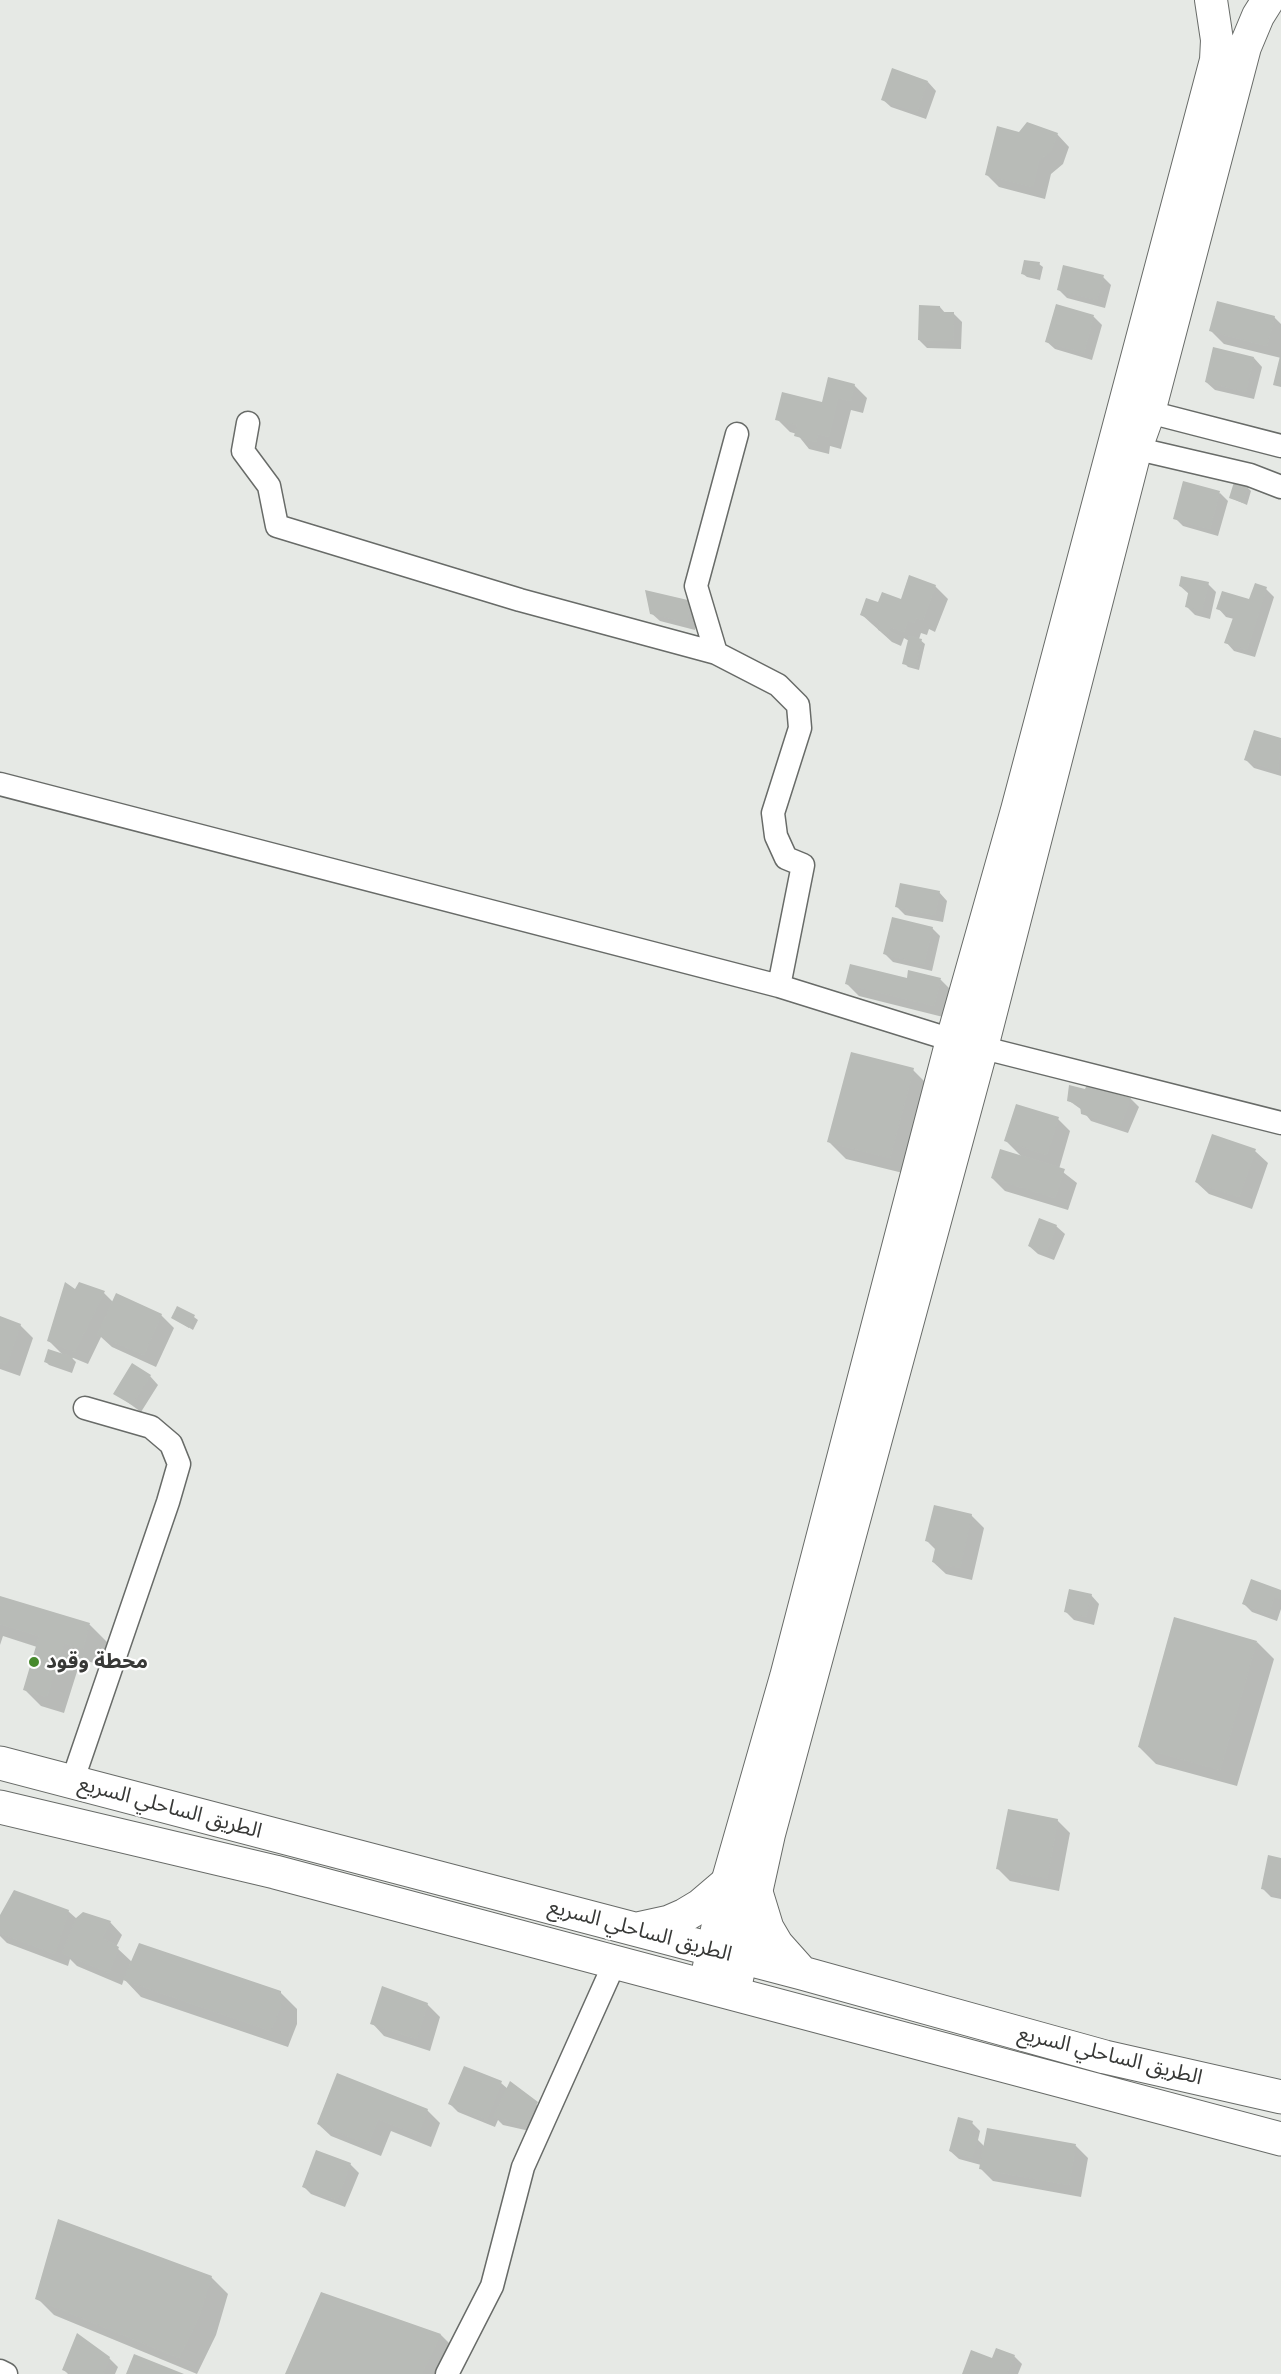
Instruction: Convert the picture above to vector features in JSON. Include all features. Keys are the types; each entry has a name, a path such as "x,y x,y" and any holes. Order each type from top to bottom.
{"highway":[{"name":"الطريق الساحلي السريع","path":"0,1763 802,1973 1105,2056 1281,2097"},
{"name":"الطريق الساحلي السريع","path":"0,1807 275,1872 1281,2139"},
{"path":"634,1929 669,1922 742,1888 760,1911 772,1937 802,1973"}],"street":[{"path":"1125,446 1149,412 1216,60 1217,40 1211,0"},
{"path":"719,1988 742,1888 769,1834 798,1681 916,1236 982,1047 1034,796 1185,221 1245,47 1258,16 1268,0"},
{"path":"1149,412 1281,446"},
{"path":"248,423 243,451 269,486 277,526 520,600 716,653 778,685 798,705 800,728 773,813 776,836 786,858 803,865 779,986"},
{"path":"716,653 696,586 737,434"},
{"path":"1125,446 1250,475 1281,488"},
{"path":"0,784 779,986 952,1040 1281,1123"},
{"path":"916,1236 952,1040 1034,796"},
{"path":"72,1782 179,1464 171,1444 151,1427 85,1408"},
{"path":"447,2374 492,2286 523,2167 615,1962"},
{"path":"0,2371 6,2374"}],"building":[{"path":"892,68 928,81 917,112 881,100"},
{"path":"1027,122 1058,133 1051,151 1039,161 1033,187 985,175 997,126 1019,132"},
{"path":"1024,260 1040,262 1037,277 1021,274"},
{"path":"1063,265 1104,275 1097,300 1057,290"},
{"path":"1217,301 1275,316 1267,346 1209,331"},
{"path":"1056,304 1094,315 1084,353 1045,342"},
{"path":"919,305 940,306 940,312 954,312 953,341 918,340"},
{"path":"1213,347 1254,357 1246,392 1205,382"},
{"path":"1281,356 1281,387 1273,385"},
{"path":"828,377 855,384 851,401 838,398 829,437 818,434 816,442 794,436 797,425 775,420 782,392 822,402"},
{"path":"1183,481 1220,491 1210,529 1173,519"},
{"path":"1234,482 1248,486 1243,503 1229,498"},
{"path":"909,575 936,585 923,620 916,618 914,623 908,621 904,632 891,627 888,634 878,630 880,623 860,615 866,598 878,602 882,592 901,599"},
{"path":"1181,576 1209,582 1202,611 1185,607 1189,589 1179,586"},
{"path":"1255,583 1267,587 1247,650 1224,643 1234,615 1216,609 1222,591 1249,599"},
{"path":"645,590 692,601 687,622 650,614"},
{"path":"909,636 922,639 915,667 902,664"},
{"path":"1254,730 1281,738 1278,771 1244,760"},
{"path":"900,883 940,891 935,915 895,907"},
{"path":"892,917 933,927 924,964 883,954"},
{"path":"850,964 907,978 908,970 941,978 934,1006 845,984"},
{"path":"851,1052 914,1068 890,1158 827,1142"},
{"path":"1069,1085 1085,1089 1087,1085 1131,1098 1120,1126 1081,1114 1080,1105 1067,1101"},
{"path":"1016,1104 1059,1117 1047,1155 1004,1141"},
{"path":"1212,1134 1256,1149 1239,1197 1195,1182"},
{"path":"1000,1149 1065,1169 1055,1198 991,1178"},
{"path":"1039,1218 1057,1225 1046,1253 1028,1246"},
{"path":"65,1282 75,1289 79,1282 105,1291 75,1352 47,1341"},
{"path":"116,1293 162,1314 144,1355 97,1335"},
{"path":"177,1306 195,1315 189,1328 171,1318"},
{"path":"0,1316 21,1324 7,1364 0,1362"},
{"path":"48,1349 73,1357 68,1370 44,1362"},
{"path":"132,1363 151,1375 132,1405 113,1394"},
{"path":"934,1505 972,1514 960,1568 932,1562 936,1544 925,1541"},
{"path":"1251,1579 1281,1590 1280,1599 1274,1597 1269,1614 1242,1604"},
{"path":"1069,1589 1092,1594 1086,1617 1064,1612"},
{"path":"0,1596 90,1623 83,1649 64,1643 47,1697 23,1690 39,1636 0,1624"},
{"path":"1174,1617 1257,1641 1220,1770 1138,1747"},
{"path":"1008,1809 1058,1819 1047,1879 996,1869"},
{"path":"1268,1855 1281,1858 1281,1893 1261,1889"},
{"path":"14,1890 69,1910 55,1954 0,1933 0,1915"},
{"path":"83,1912 111,1921 102,1938 119,1947 109,1973 62,1953 76,1918"},
{"path":"139,1943 281,1991 281,2007 271,2031 123,1980"},
{"path":"382,1986 428,2003 417,2039 370,2024"},
{"path":"464,2066 502,2081 487,2120 448,2104"},
{"path":"337,2073 428,2109 418,2135 378,2119 368,2144 317,2124"},
{"path":"510,2081 538,2102 526,2125 493,2117"},
{"path":"958,2117 973,2121 969,2135 978,2138 972,2158 949,2151"},
{"path":"987,2128 1076,2144 1069,2185 979,2169"},
{"path":"316,2150 351,2163 337,2200 302,2187"},
{"path":"58,2219 212,2276 199,2317 179,2358 35,2299"},
{"path":"321,2292 441,2334 422,2374 285,2374"},
{"path":"77,2333 110,2357 103,2374 72,2374 62,2370"},
{"path":"996,2348 1015,2355 1007,2374 962,2374 971,2350 992,2358"},
{"path":"134,2354 184,2374 126,2374"}],"place":[{"name":"محطة وقود","path":"34,1662"}]}
